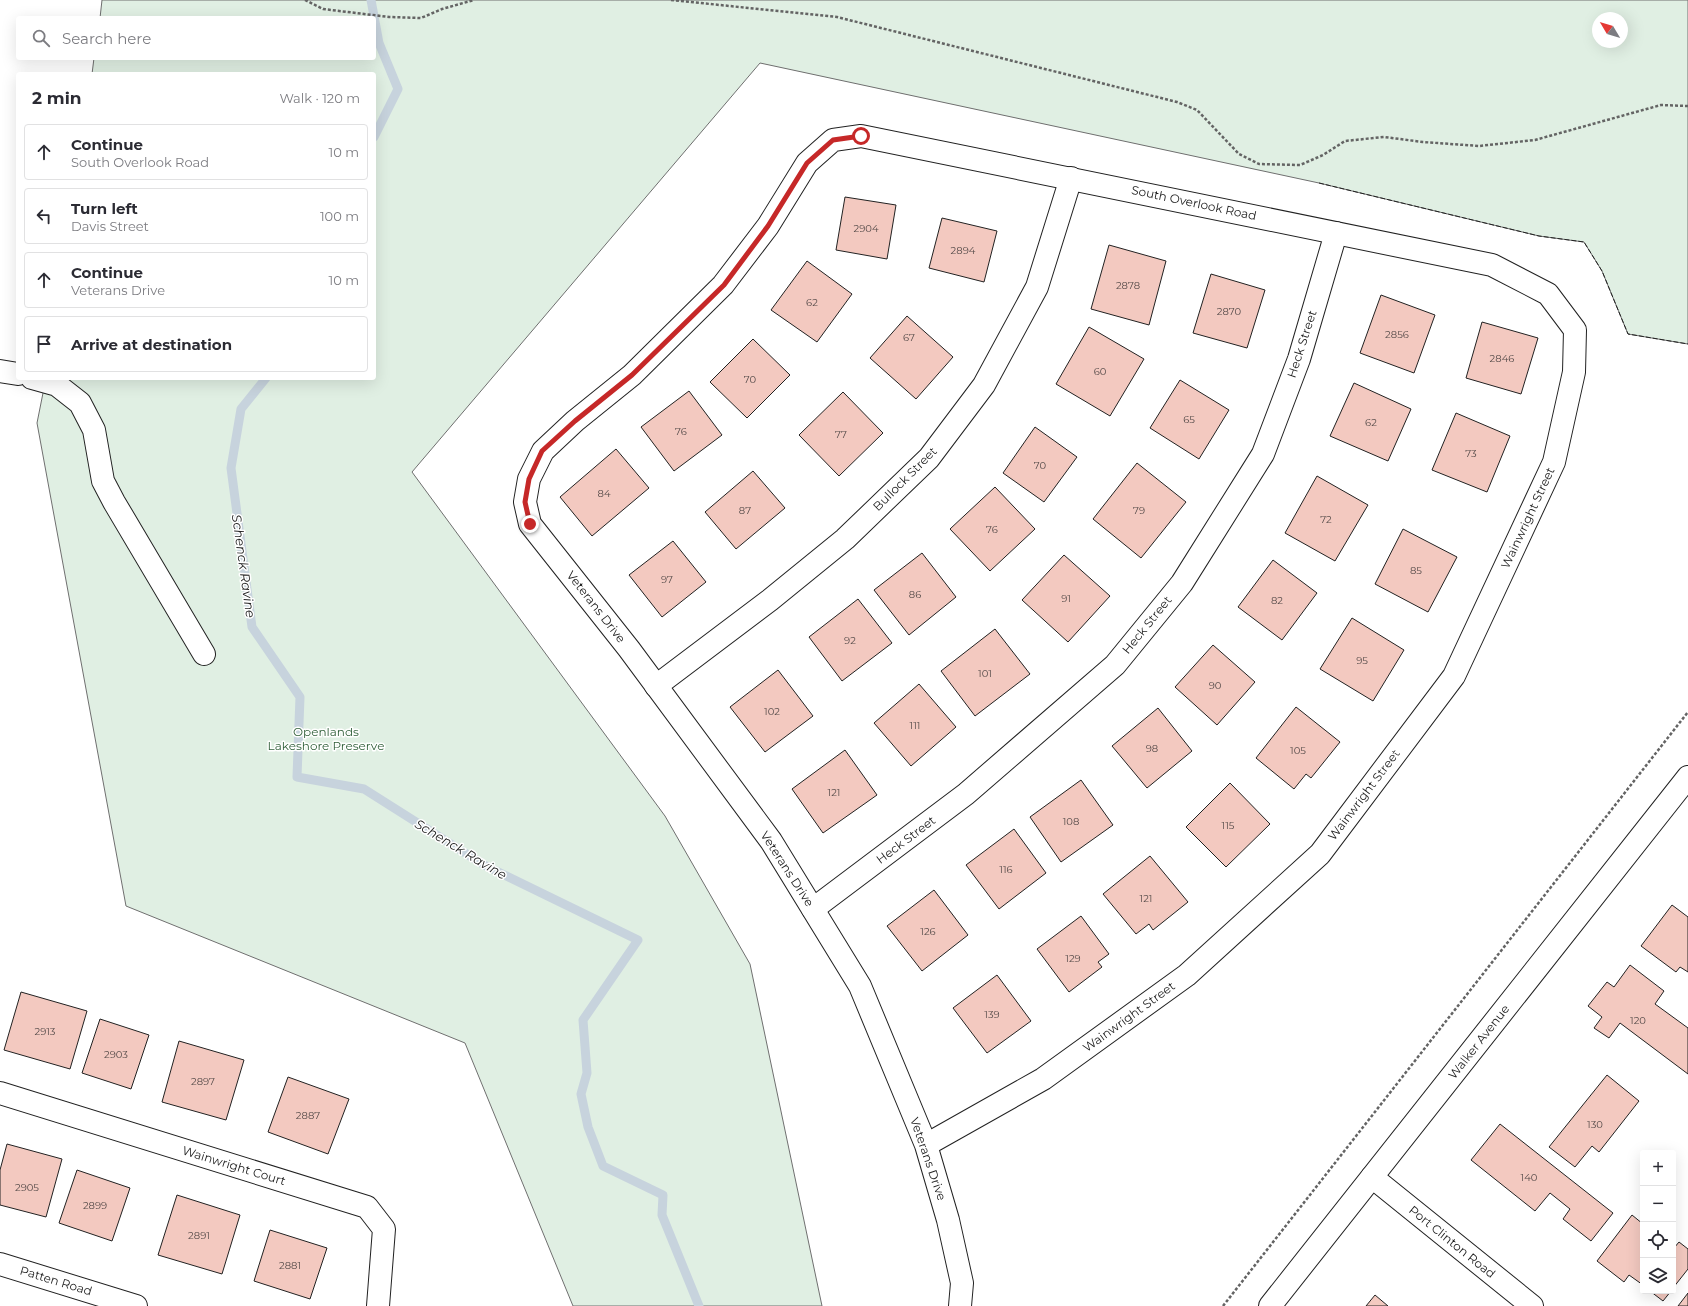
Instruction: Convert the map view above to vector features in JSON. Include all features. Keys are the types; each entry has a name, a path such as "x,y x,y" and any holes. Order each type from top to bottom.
{"street":[{"name":"South Overlook Road","path":"833,140 861,136 1492,265 1548,294"},
{"name":"Veterans Drive","path":"833,140 807,163 768,226 724,285 632,375 575,421 542,451 529,479 525,502 530,524 656,686 771,841 860,986 926,1145 948,1220 962,1283 960,1306"},
{"name":"Bullock Street","path":"656,686 770,600 839,543 929,458 984,385 1037,287 1071,178"},
{"name":"Heck Street","path":"813,909 966,794 1115,665 1182,583 1263,454 1299,359 1336,233"},
{"name":"Wainwright Street","path":"926,1145 1043,1079 1187,975 1320,854 1454,676 1554,462 1574,372 1575,330 1548,294"},
{"path":"0,372 16,374"},
{"path":"39,380 56,385 80,403 94,430 104,481 114,502 204,654"},
{"name":"Walker Avenue","path":"1270,1306 1686,785"},
{"name":"Wainwright Court","path":"0,1093 367,1207 384,1228 378,1306"},
{"name":"Port Clinton Road","path":"1372,1177 1532,1306"},
{"name":"Patten Road","path":"0,1264 136,1306"}],"path":[{"path":"305,0 323,9 389,17 421,18 442,9 474,0"},
{"path":"671,0 837,17 1176,102 1197,110 1239,154 1259,164 1300,165 1345,141 1384,137 1423,142 1479,146 1535,140 1661,105 1688,106"},
{"path":"1223,1306 1688,712"}],"green space":[{"name":"Openlands Lakeshore Preserve","path":"102,0 1688,0 1688,344 1628,334 1602,271 1584,242 1539,236 1319,183 760,63 412,472 665,816 750,964 822,1306 573,1306 465,1043 126,906 37,423 46,380 376,380 376,72 92,72 94,60 376,60 376,16 100,16"}],"building":[{"path":"845,197 896,205 887,259 836,250"},
{"path":"942,218 997,231 984,282 929,268"},
{"path":"1109,245 1166,261 1149,325 1091,309"},
{"path":"807,261 852,294 817,342 771,310"},
{"path":"1211,274 1265,290 1247,348 1193,333"},
{"path":"1381,295 1435,315 1414,373 1360,353"},
{"path":"907,316 953,357 916,399 870,358"},
{"path":"1482,322 1538,338 1521,394 1466,378"},
{"path":"1089,327 1144,359 1110,416 1056,384"},
{"path":"753,339 790,375 747,418 710,382"},
{"path":"1180,380 1229,410 1199,459 1150,428"},
{"path":"1354,383 1411,409 1388,461 1330,436"},
{"path":"689,391 722,435 674,471 641,427"},
{"path":"843,392 883,433 839,476 799,435"},
{"path":"1456,413 1510,436 1487,492 1432,470"},
{"path":"1035,427 1077,457 1044,502 1003,473"},
{"path":"616,449 649,488 592,536 560,497"},
{"path":"1137,463 1186,502 1141,558 1093,519"},
{"path":"753,471 785,508 736,549 705,512"},
{"path":"1317,476 1368,505 1335,561 1285,533"},
{"path":"995,487 1035,529 990,571 950,529"},
{"path":"1403,529 1457,557 1428,612 1375,584"},
{"path":"673,541 706,582 662,617 629,575"},
{"path":"922,553 956,597 909,635 874,590"},
{"path":"1064,555 1110,596 1068,642 1022,600"},
{"path":"1273,560 1317,593 1282,640 1238,607"},
{"path":"858,599 892,643 842,681 809,637"},
{"path":"1352,618 1404,650 1373,701 1320,669"},
{"path":"995,629 1030,674 975,716 941,671"},
{"path":"1213,645 1255,682 1217,725 1175,687"},
{"path":"778,670 813,716 765,752 730,707"},
{"path":"919,684 956,727 911,766 874,723"},
{"path":"1296,707 1340,742 1311,778 1306,774 1294,789 1256,758"},
{"path":"1158,708 1192,751 1147,788 1112,746"},
{"path":"845,750 877,795 823,833 792,789"},
{"path":"1081,780 1113,825 1061,862 1030,817"},
{"path":"1230,783 1270,824 1226,867 1186,827"},
{"path":"1014,829 1046,873 999,909 966,865"},
{"path":"1150,856 1188,902 1153,930 1149,924 1136,934 1103,894"},
{"path":"934,890 968,935 922,971 887,926"},
{"path":"1672,905 1688,917 1688,972 1680,967 1676,972 1641,946"},
{"path":"1081,916 1109,954 1098,962 1102,967 1069,992 1037,949"},
{"path":"1630,965 1664,991 1655,1004 1688,1028 1688,1074 1620,1023 1609,1038 1594,1028 1602,1017 1588,1006 1607,982 1614,987"},
{"path":"997,975 1031,1021 987,1053 953,1008"},
{"path":"21,992 87,1011 70,1069 4,1050"},
{"path":"100,1019 149,1035 131,1089 82,1073"},
{"path":"179,1041 244,1060 226,1120 162,1102"},
{"path":"1607,1075 1639,1101 1599,1152 1592,1146 1575,1167 1549,1147"},
{"path":"288,1077 349,1099 328,1154 268,1132"},
{"path":"1500,1124 1613,1213 1591,1241 1563,1219 1570,1209 1550,1193 1535,1211 1471,1160"},
{"path":"7,1144 62,1159 46,1217 0,1205 0,1170"},
{"path":"77,1170 130,1188 112,1241 59,1223"},
{"path":"177,1195 240,1215 222,1274 158,1255"},
{"path":"1632,1215 1640,1222 1640,1283 1629,1275 1624,1282 1597,1261"},
{"path":"270,1230 327,1248 310,1299 254,1281"},
{"path":"1679,1242 1688,1249 1688,1269 1676,1284 1676,1258 1676,1246"},
{"path":"1688,1293 1688,1306 1678,1306"},
{"path":"1654,1294 1669,1294 1663,1301"},
{"path":"1375,1295 1388,1306 1366,1306"}],"waterway":[{"name":"Schenck Ravine","path":"371,0 374,16"},
{"name":"Schenck Ravine","path":"376,27 379,43 398,89 376,133"},
{"name":"Schenck Ravine","path":"264,380 241,409 231,468 252,627 300,697 297,777 364,789 484,865 638,940 583,1020 587,1073 581,1094 588,1127 603,1166 663,1195 662,1215 699,1306"}],"fence":[{"path":"1319,183 1539,236 1584,242 1602,271 1628,334 1688,344"}],"route":[{"path":"530,524 525,502 529,479 542,451 575,421 632,375 724,285 768,226 807,163 833,140 861,136"}]}
